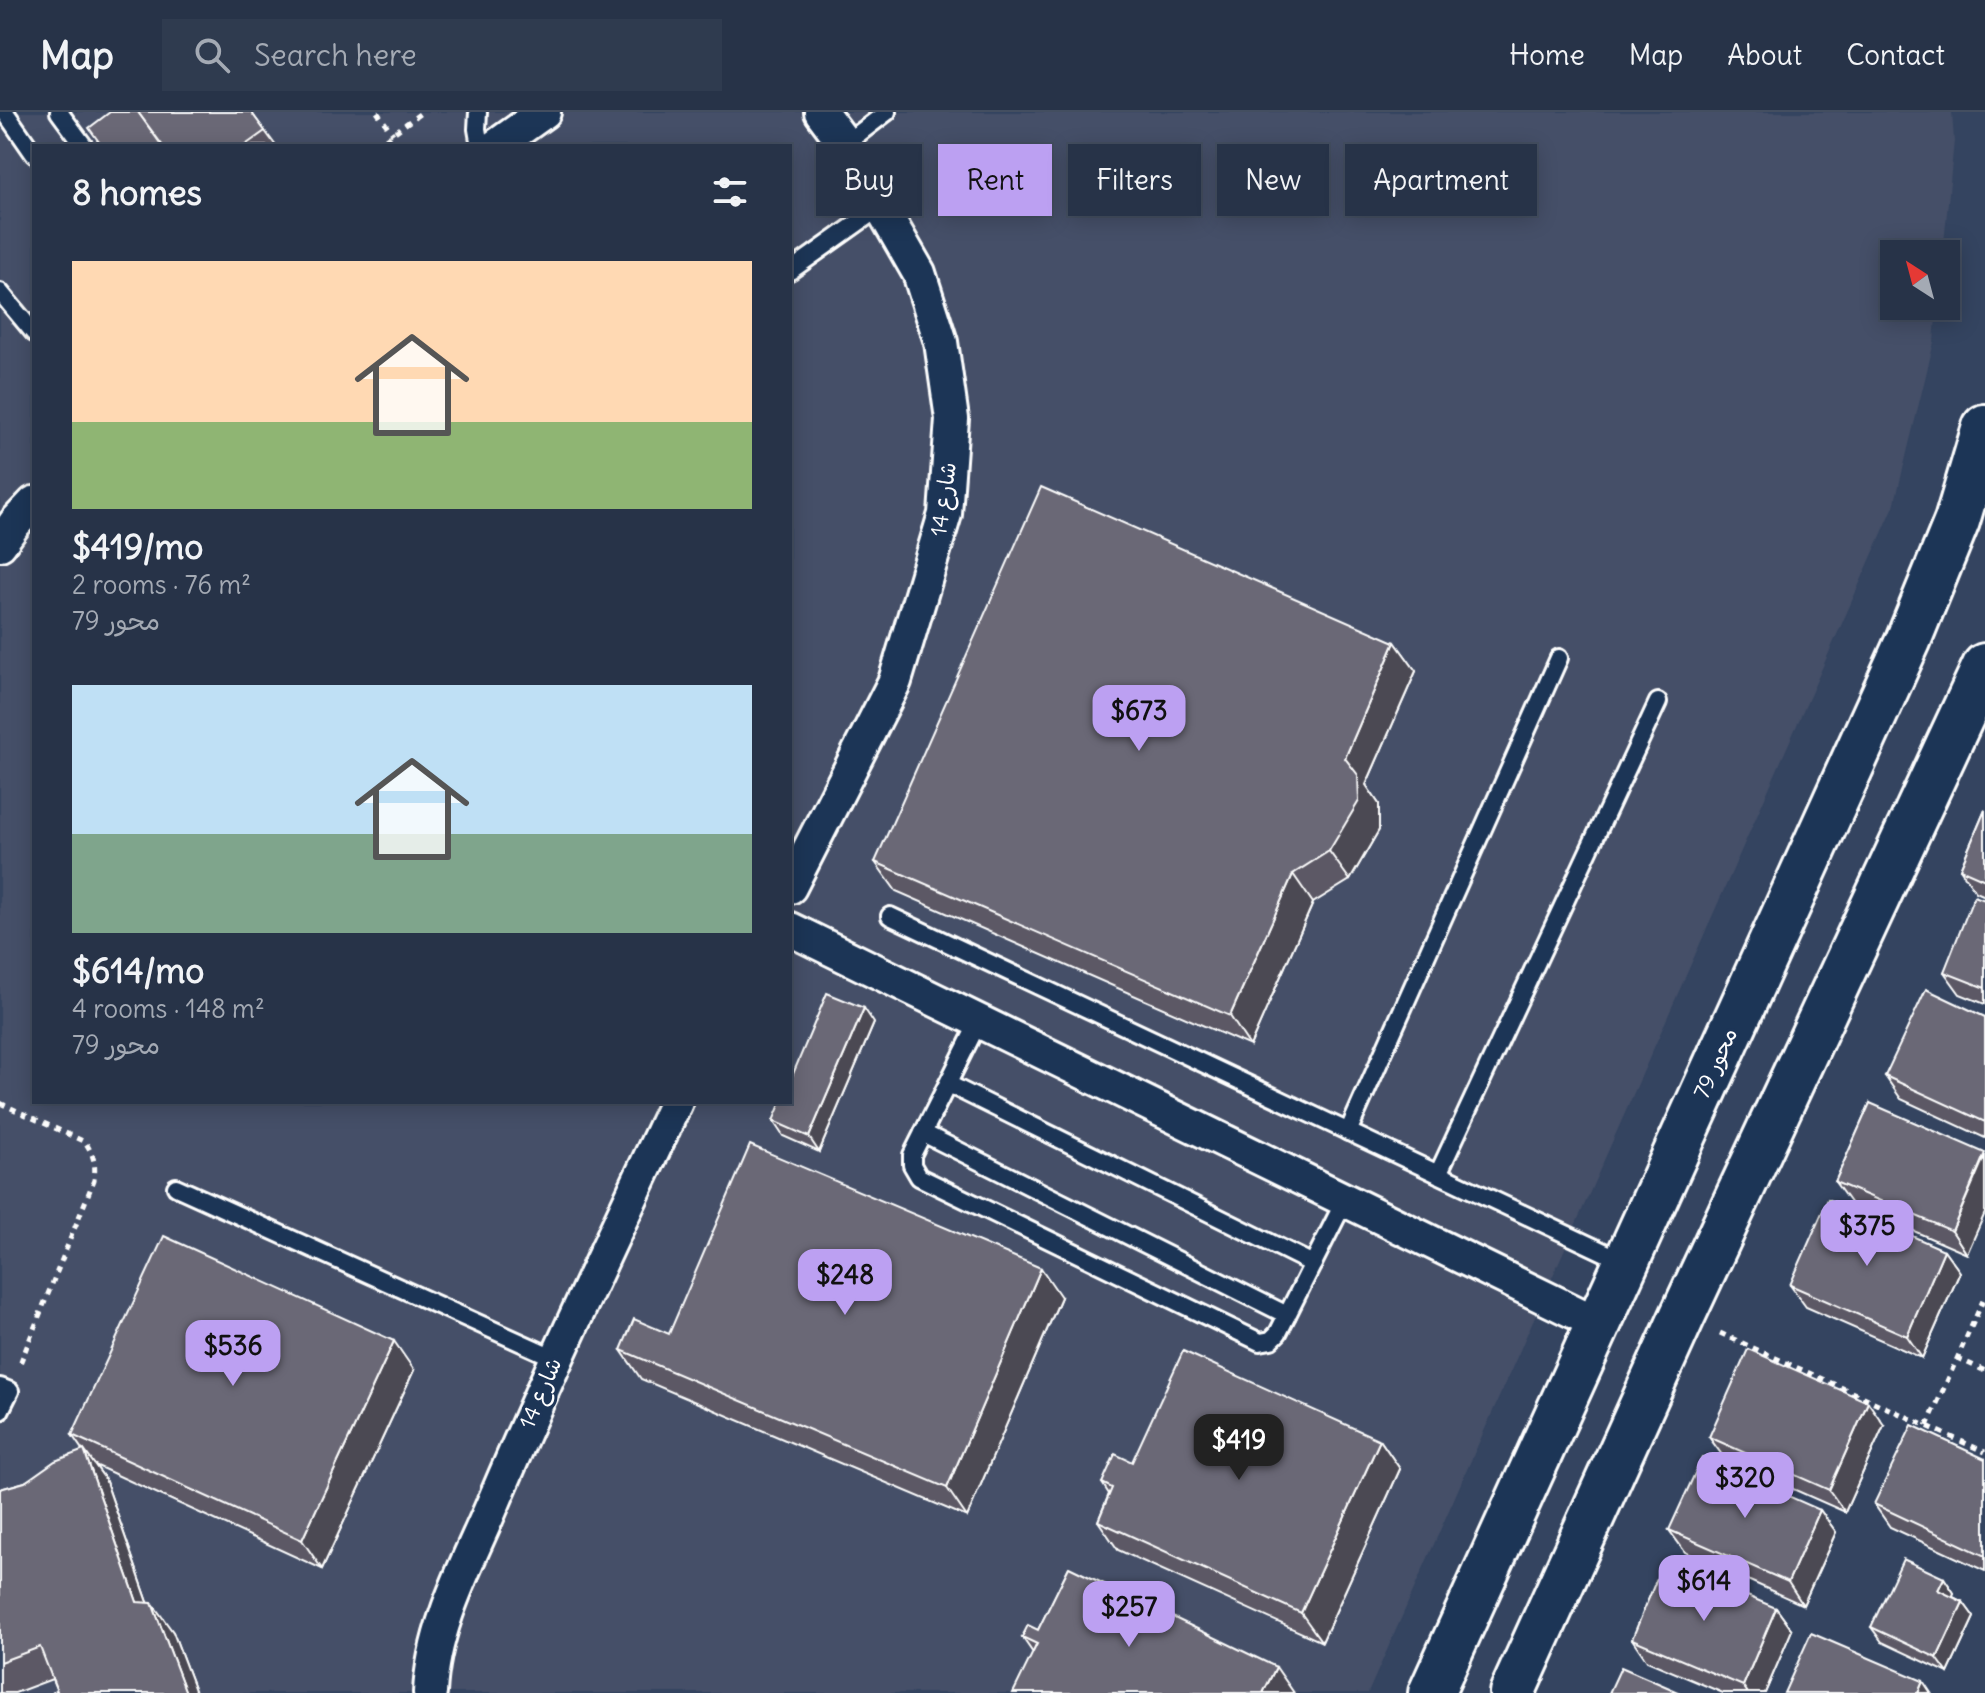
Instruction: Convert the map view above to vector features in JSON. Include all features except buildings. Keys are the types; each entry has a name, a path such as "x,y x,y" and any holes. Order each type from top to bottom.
{"main road":[{"name":"محور 79","path":"1431,1693 1908,641 1957,521 1985,427"},
{"path":"1512,1693 1682,1317 1985,666"}],"street":[{"path":"499,144 544,112"},
{"name":"شارع 14","path":"821,112 845,144"},
{"name":"شارع 14","path":"792,883 895,681 945,514 952,419 941,342 919,273 889,216"},
{"path":"0,544 32,505"},
{"path":"792,930 1597,1323"},
{"name":"شارع 14","path":"430,1693 440,1630 555,1358 675,1104"}],"lane":[{"path":"5,112 32,151"},
{"path":"59,112 83,144"},
{"path":"478,112 480,144"},
{"path":"845,144 887,112"},
{"path":"792,270 868,216"},
{"path":"0,292 32,331"},
{"path":"1348,1132 1559,658"},
{"path":"1438,1174 1658,702"},
{"path":"890,916 1625,1262"},
{"path":"979,1021 912,1155 912,1165 919,1177 1260,1342 1271,1340 1287,1315 1345,1200"},
{"path":"948,1084 1313,1264"},
{"path":"923,1133 1287,1315"},
{"path":"176,1187 555,1358"},
{"path":"0,1411 5,1389"}],"path":[{"path":"377,112 393,134"},
{"path":"379,144 422,112"},
{"path":"0,1103 85,1142 96,1167 94,1180 5,1389"},
{"path":"1927,1426 1985,1296"},
{"path":"1682,1317 1985,1452"},
{"path":"1957,1358 1985,1371"}],"shaded area":[{"path":"0,112 1952,112 1954,141 1944,240 1880,240 1880,320 1936,320 1934,342 1894,506 1368,1693 0,1693"}]}
